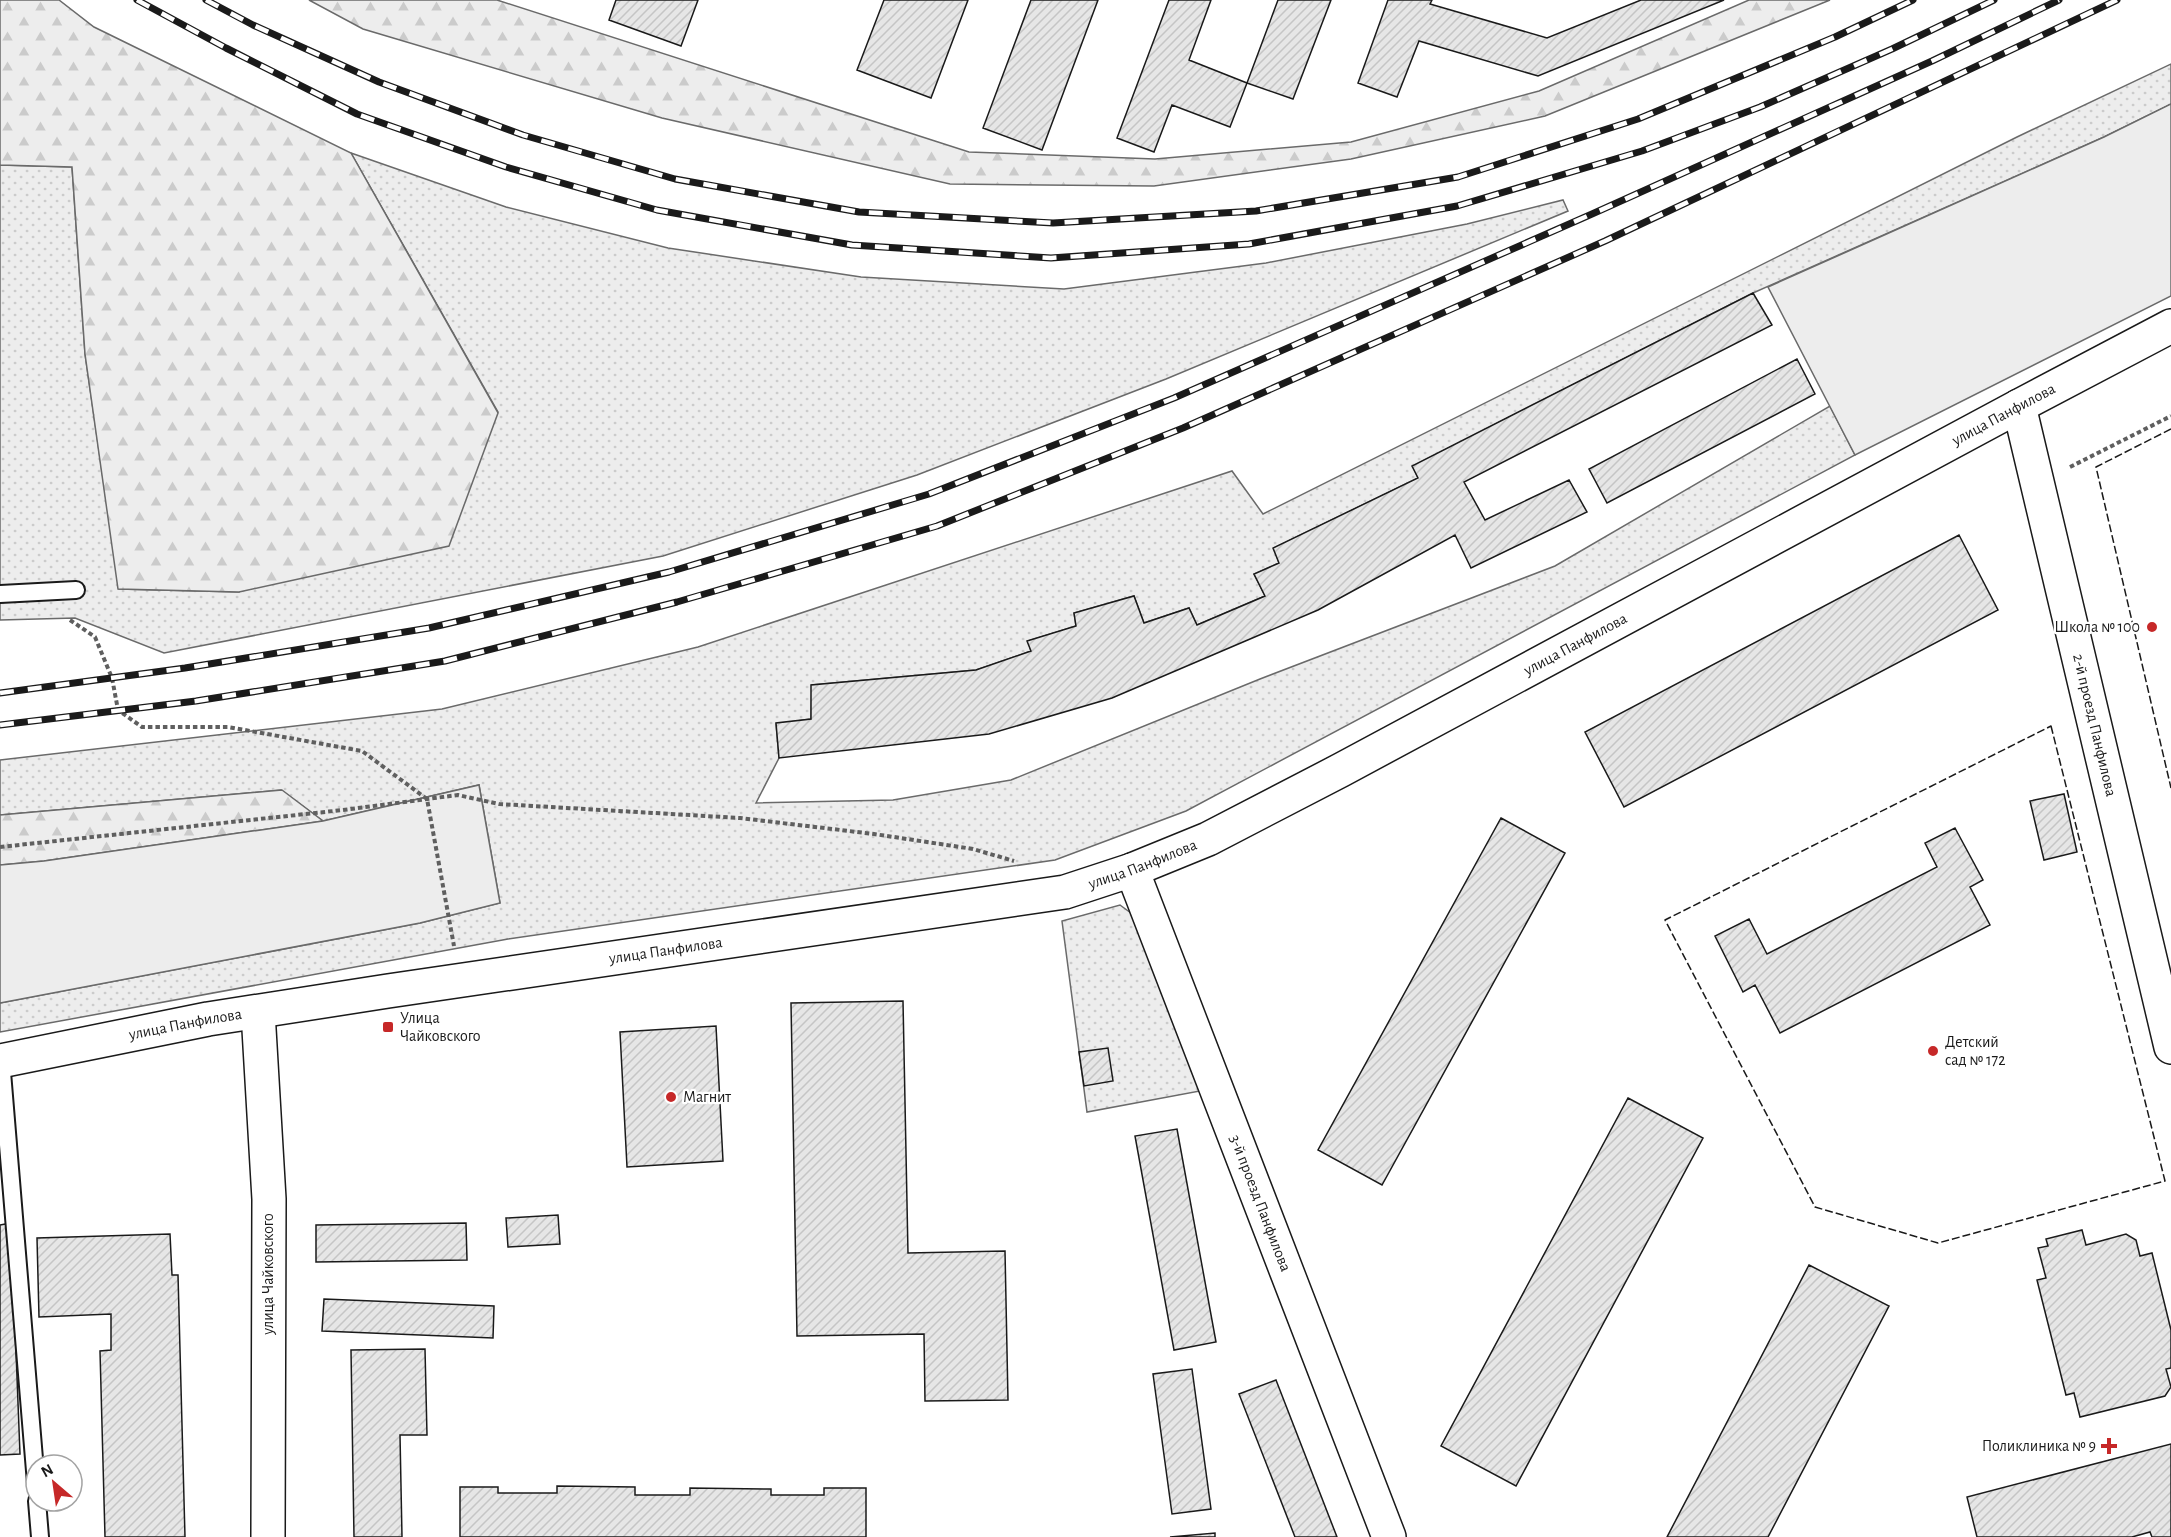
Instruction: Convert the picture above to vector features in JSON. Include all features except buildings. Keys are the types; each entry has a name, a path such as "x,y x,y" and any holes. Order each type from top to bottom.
{"main road":[{"name":"улица Панфилова","path":"1,1060 208,1019 1065,892 1132,870 1208,839 1341,770 2171,326"},
{"name":"2-й проезд Панфилова","path":"2019,406 2171,1047"},
{"name":"3-й проезд Панфилова","path":"1132,870 1389,1537"},
{"name":"улица Чайковского","path":"258,1012 268,1199 268,1537"}],"lane":[{"path":"0,594 76,590"},
{"path":"1,1060 34,1453"},
{"path":"39,1513 40,1537"}],"path":[{"path":"2037,483 2171,416"},
{"path":"30,592 95,637 112,678 118,710 142,727 228,727 362,752 427,799 454,949"},
{"path":"0,847 458,795 499,804 740,818 874,834 973,849 1025,864 1065,892"}],"green space":[{"path":"0,0 59,0 94,27 351,153 498,413 449,546 239,592 118,589 85,354 72,167 0,165"},
{"path":"309,0 497,0 969,152 1155,159 1351,142 1539,91 1749,0 1830,0 1545,116 1351,159 1154,186 950,184 662,118 363,29"},
{"path":"2171,64 2171,104 2104,137 1753,293 1413,466 1418,478 1274,548 1279,563 1254,574 1265,596 1197,625 1189,608 1144,623 1134,596 1074,613 1076,626 1028,641 1031,651 976,670 812,685 811,719 776,724 779,758 756,803 893,800 1011,780 1260,679 1555,566 1830,406 1855,455 1186,811 1055,860 508,939 0,1032 0,1003 420,923 500,903 479,785 323,821 281,790 0,815 0,760 442,709 698,647 1232,471 1263,514 2017,137"},
{"path":"351,153 506,207 668,248 861,277 1064,289 1266,263 1467,224 1563,200 1568,211 1166,379 917,475 663,556 164,653 75,618 0,620 0,165 72,167 85,354 119,589 239,592 498,412"},
{"path":"282,790 323,821 44,861 0,865 0,815"},
{"path":"1120,905 1139,919 1200,1091 1087,1112 1062,921"}],"shaded area":[{"path":"2171,104 2171,296 1855,455 1768,287 2104,137"},
{"path":"479,785 500,903 420,923 0,1003 0,865 44,861 323,821"}],"railway":[{"path":"137,0 357,114 506,167 657,210 852,245 1051,258 1249,244 1457,206 1642,151 1760,107 1892,49 1994,0"},
{"path":"206,0 253,25 379,82 523,135 675,179 859,212 1053,223 1256,211 1458,177 1638,119 1835,37 1913,0"},
{"path":"0,693 185,668 429,628 669,572 929,494 1174,398 1592,214 1932,61 2059,0"},
{"path":"0,725 196,701 445,661 677,602 937,526 1183,428 1605,241 2117,0"}],"fence":[{"path":"2171,429 2096,467 2171,788"},
{"path":"2051,726 2165,1181 1938,1243 1815,1207 1665,920 2051,726"}],"place":[{"name":"Школа № 100","path":"2152,627"},
{"name":"Улица Чайковского","path":"388,1027"},
{"name":"Детский сад № 172","path":"1933,1051"},
{"name":"Магнит","path":"671,1097"},
{"name":"Поликлиника № 9","path":"2109,1446"}]}
